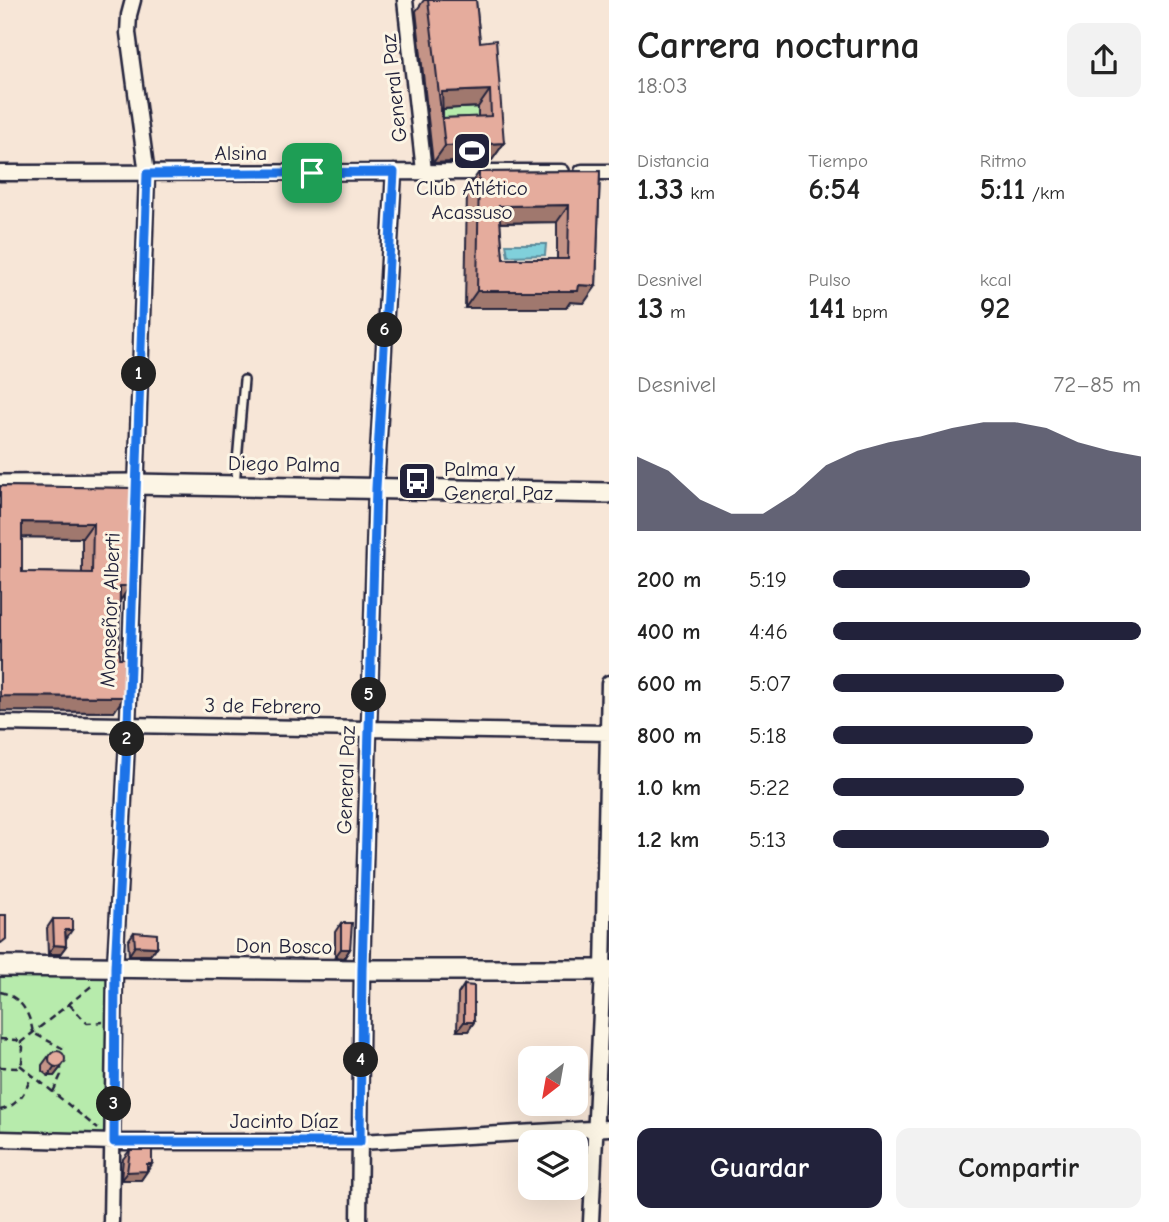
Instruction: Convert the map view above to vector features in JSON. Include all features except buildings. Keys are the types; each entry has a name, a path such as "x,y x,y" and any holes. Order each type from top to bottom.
{"street":[{"name":"Monseñor Alberti","path":"111,1222 115,967 128,724 147,174 128,33 128,15 133,0"},
{"name":"General Paz","path":"405,0 424,171"},
{"name":"General Paz","path":"359,1222 362,970 376,488 394,172"},
{"name":"Alsina","path":"0,173 609,172"},
{"name":"Diego Palma","path":"0,485 135,484 609,493"},
{"path":"591,1222 602,1128 609,683"},
{"name":"3 de Febrero","path":"0,723 608,733"},
{"name":"Don Bosco","path":"0,966 606,970"},
{"name":"Jacinto Díaz","path":"0,1139 360,1142 602,1128"}],"lane":[{"path":"235,486 244,380"}],"path":[{"path":"20,1043 115,967"},
{"path":"0,992 18,1000 26,1010 33,1033 62,1048 61,1075 53,1092"},
{"path":"69,1004 87,1023 115,1022"},
{"path":"0,1039 18,1040 23,1046 22,1062 18,1068 0,1067"},
{"path":"20,1065 114,1142"},
{"path":"0,1110 17,1103 32,1074"}],"green space":[{"path":"478,107 479,134 431,135 430,109"},
{"path":"0,977 109,977 107,1137 0,1135"}],"water":[{"path":"506,244 546,244 545,255 508,256"}],"place":[{"name":"Club Atlético Acassuso","path":"472,151"},
{"name":"Palma y General Paz","path":"417,481"}],"route":[{"path":"394,172 376,488 362,970 360,1142 114,1142 115,967 128,724 147,174 312,173 394,172"}]}
